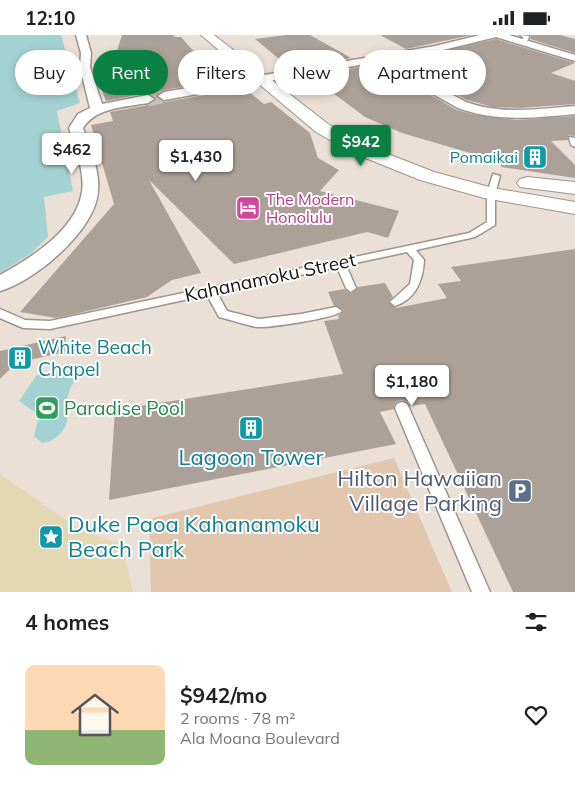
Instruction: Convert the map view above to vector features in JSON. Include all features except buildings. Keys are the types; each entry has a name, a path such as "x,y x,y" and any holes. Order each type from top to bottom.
{"main road":[{"path":"207,35 267,73 322,127 359,149 427,176 493,185 527,183 575,188"},
{"path":"267,73 274,74"},
{"path":"373,138 493,185 575,208"}],"street":[{"path":"81,35 86,53 85,67 97,109"},
{"path":"428,50 492,35"},
{"path":"499,35 522,38 575,57"},
{"path":"164,96 267,73"},
{"path":"443,95 475,110 507,115 575,110"},
{"path":"1,287 53,248 72,228 86,208 90,191 89,178 76,128 83,117 97,109 148,99"}],"lane":[{"name":"Kahanamoku Street","path":"0,313 23,324 50,325 472,235 492,223 493,185"},
{"path":"395,302 413,290 417,277 419,260 409,247"},
{"path":"340,263 351,288"},
{"path":"210,290 223,314 260,323 336,311"},
{"path":"402,408 481,592"}],"shaded area":[{"path":"394,458 452,592 151,592 149,519"}],"sand":[{"name":"Duke Paoa Kahanamoku Beach Park","path":"0,474 80,530 122,544 133,592 0,592"}],"water":[{"path":"0,35 61,35 65,50 15,50 15,95 78,95 80,103 57,111 73,191 44,197 48,237 30,254 0,273"},
{"name":"Paradise Pool","path":"44,372 73,376 74,382 67,400 67,419 64,429 54,438 42,443 34,436 39,415 19,401 36,376"}],"tunnel":[{"path":"148,99 164,96"}],"place":[{"name":"Pomaikai","path":"535,157"},
{"name":"The Modern Honolulu","path":"248,208"},
{"name":"White Beach Chapel","path":"20,358"},
{"name":"Paradise Pool","path":"47,408"},
{"name":"Lagoon Tower","path":"251,428"},
{"name":"Hilton Hawaiian Village Parking","path":"520,491"},
{"name":"Duke Paoa Kahanamoku Beach Park","path":"51,537"}]}
